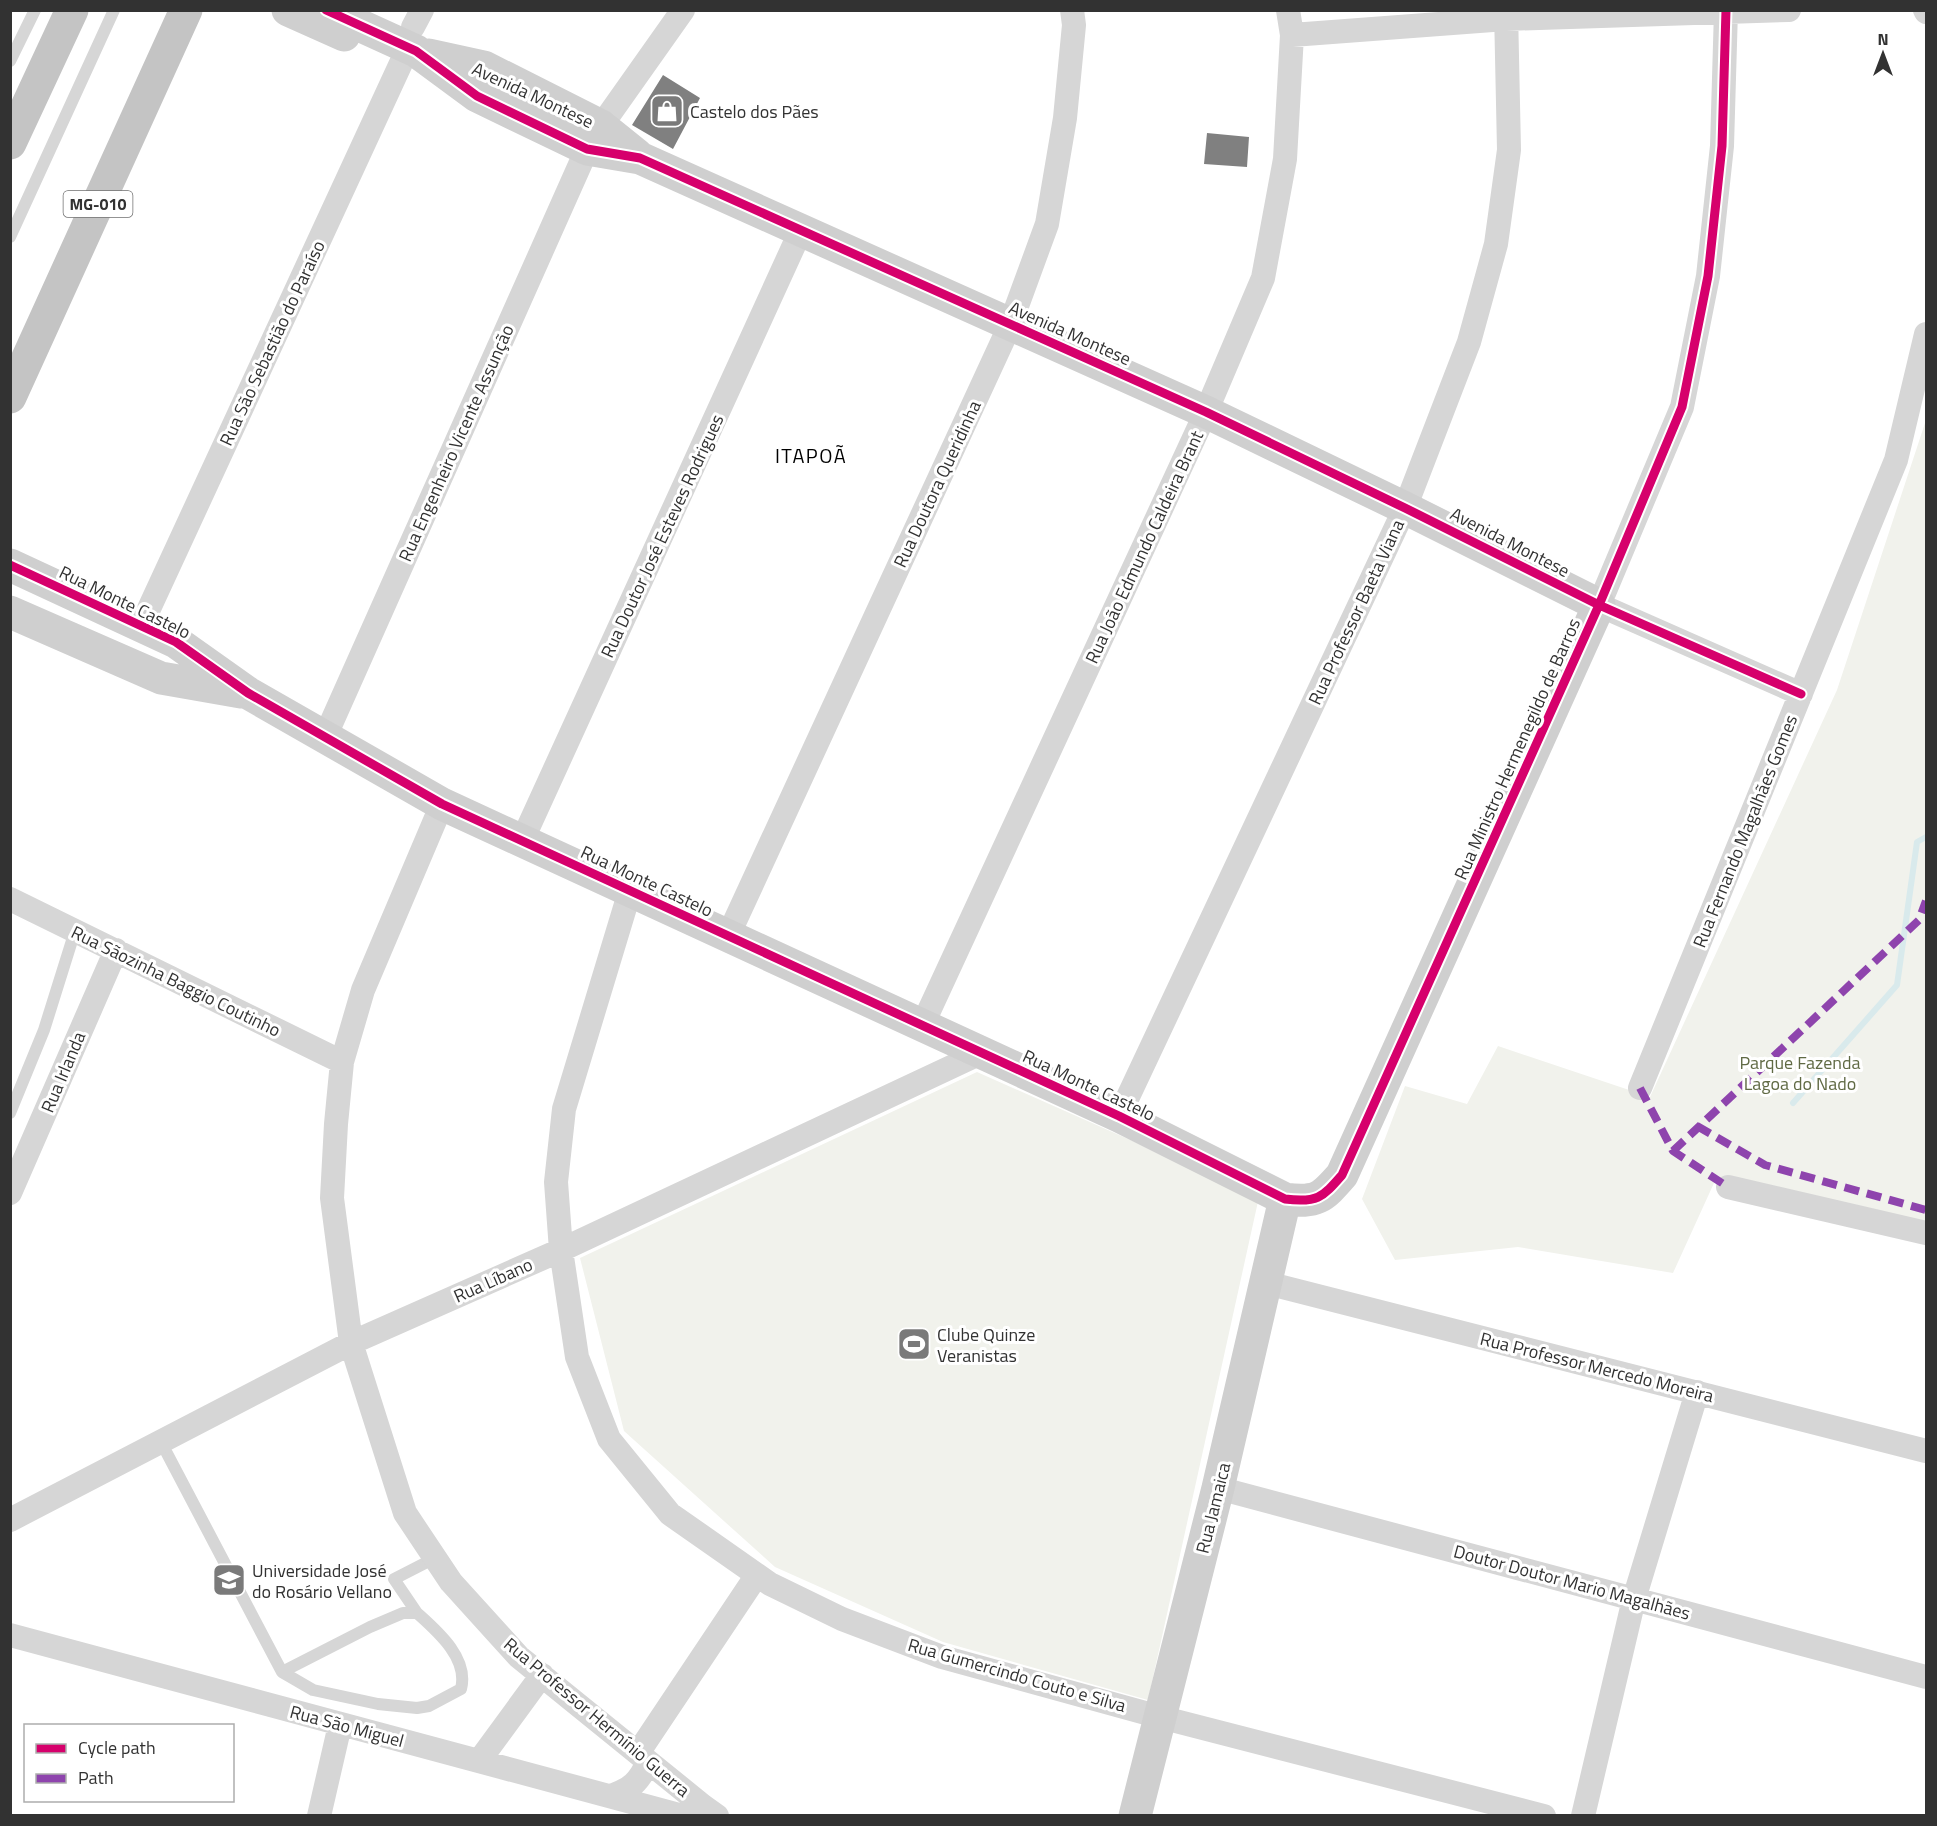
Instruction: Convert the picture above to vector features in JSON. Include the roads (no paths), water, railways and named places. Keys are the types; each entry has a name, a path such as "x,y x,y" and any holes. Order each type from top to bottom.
{"highway":[{"path":"10,143 72,10"},
{"name":"MG-010","path":"10,397 186,10"}],"street":[{"path":"288,10 412,40"},
{"path":"326,10 412,40"},
{"path":"380,10 412,40"},
{"name":"Rua Engenheiro Vicente Assunção","path":"325,737 594,137 684,10"},
{"name":"Rua Doutora Queridinha","path":"728,936 1010,325 1047,224 1065,118 1074,24 1072,10"},
{"name":"Rua João Edmundo Caldeira Brant","path":"922,1026 1206,412 1263,278 1286,159 1292,35 1288,10"},
{"path":"1292,35 1506,15 1789,10"},
{"name":"Rua Ministro Hermenegildo de Barros","path":"1286,1199 1308,1202 1327,1193 1342,1175 1599,605 1682,407 1710,264 1722,146 1726,11"},
{"name":"Rua Professor Baeta Viana","path":"1119,1116 1405,508 1469,342 1496,244 1509,150 1506,15"},
{"name":"Avenida Montese","path":"412,40 480,82 594,137 1206,412 1599,605 1801,694"},
{"name":"Rua São Sebastião do Paraíso","path":"141,626 412,40"},
{"name":"Rua Doutor José Esteves Rodrigues","path":"522,841 801,230"},
{"name":"Rua Fernando Magalhães Gomes","path":"1640,1088 1896,460 1926,334"},
{"name":"Rua Monte Castelo","path":"10,565 176,642 248,693 442,804 1119,1116 1286,1199"},
{"path":"10,591 167,661 248,693"},
{"name":"Rua Monte Castelo","path":"10,612 161,678 248,693"},
{"name":"Rua Professor Hermínio Guerra","path":"442,804 363,990 342,1062 332,1198 351,1342 405,1513 458,1591 519,1657 717,1815"},
{"name":"Rua Gumercindo Couto e Silva","path":"630,891 564,1109 556,1182 561,1250 577,1357 609,1439 670,1514 770,1584 842,1619 942,1657 1160,1717 1544,1815"},
{"name":"Rua Sãozinha Baggio Coutinho","path":"10,899 342,1062"},
{"name":"Rua Irlanda","path":"10,1193 116,950"},
{"name":"Rua Líbano","path":"10,1520 351,1342 561,1250 981,1053"},
{"path":"1728,1187 1926,1233"},
{"name":"Rua Jamaica","path":"1135,1815 1218,1488 1286,1199"},
{"name":"Rua Professor Mercedo Moreira","path":"1267,1283 1926,1451"},
{"path":"1583,1815 1634,1599 1697,1392"},
{"name":"Doutor Doutor Mario Magalhães","path":"1218,1488 1926,1677"},
{"path":"611,1796 630,1789 643,1773 643,1757 757,1575"},
{"name":"Rua São Miguel","path":"13,1632 340,1725 683,1815"},
{"path":"479,1761 542,1675"},
{"path":"319,1815 340,1725"}],"lane":[{"path":"10,61 35,10"},
{"path":"10,237 114,10"},
{"path":"10,1113 44,1030 75,931"},
{"path":"161,1442 282,1672 313,1690 378,1704 417,1708 429,1706 461,1689 459,1662 439,1633 417,1613 394,1579 435,1558"},
{"path":"282,1672 370,1627 403,1613 417,1613"}],"waterway":[{"path":"1793,1103 1897,985 1917,842 1926,837"}],"place":[{"name":"Castelo dos Pães","path":"667,111"},
{"name":"Clube Quinze Veranistas","path":"914,1344"},
{"name":"Universidade José do Rosário Vellano","path":"229,1580"}],"district":[{"name":"ITAPOÃ","path":"811,455"}],"park label":[{"name":"Parque Fazenda Lagoa do Nado","path":"1800,1072"}]}
